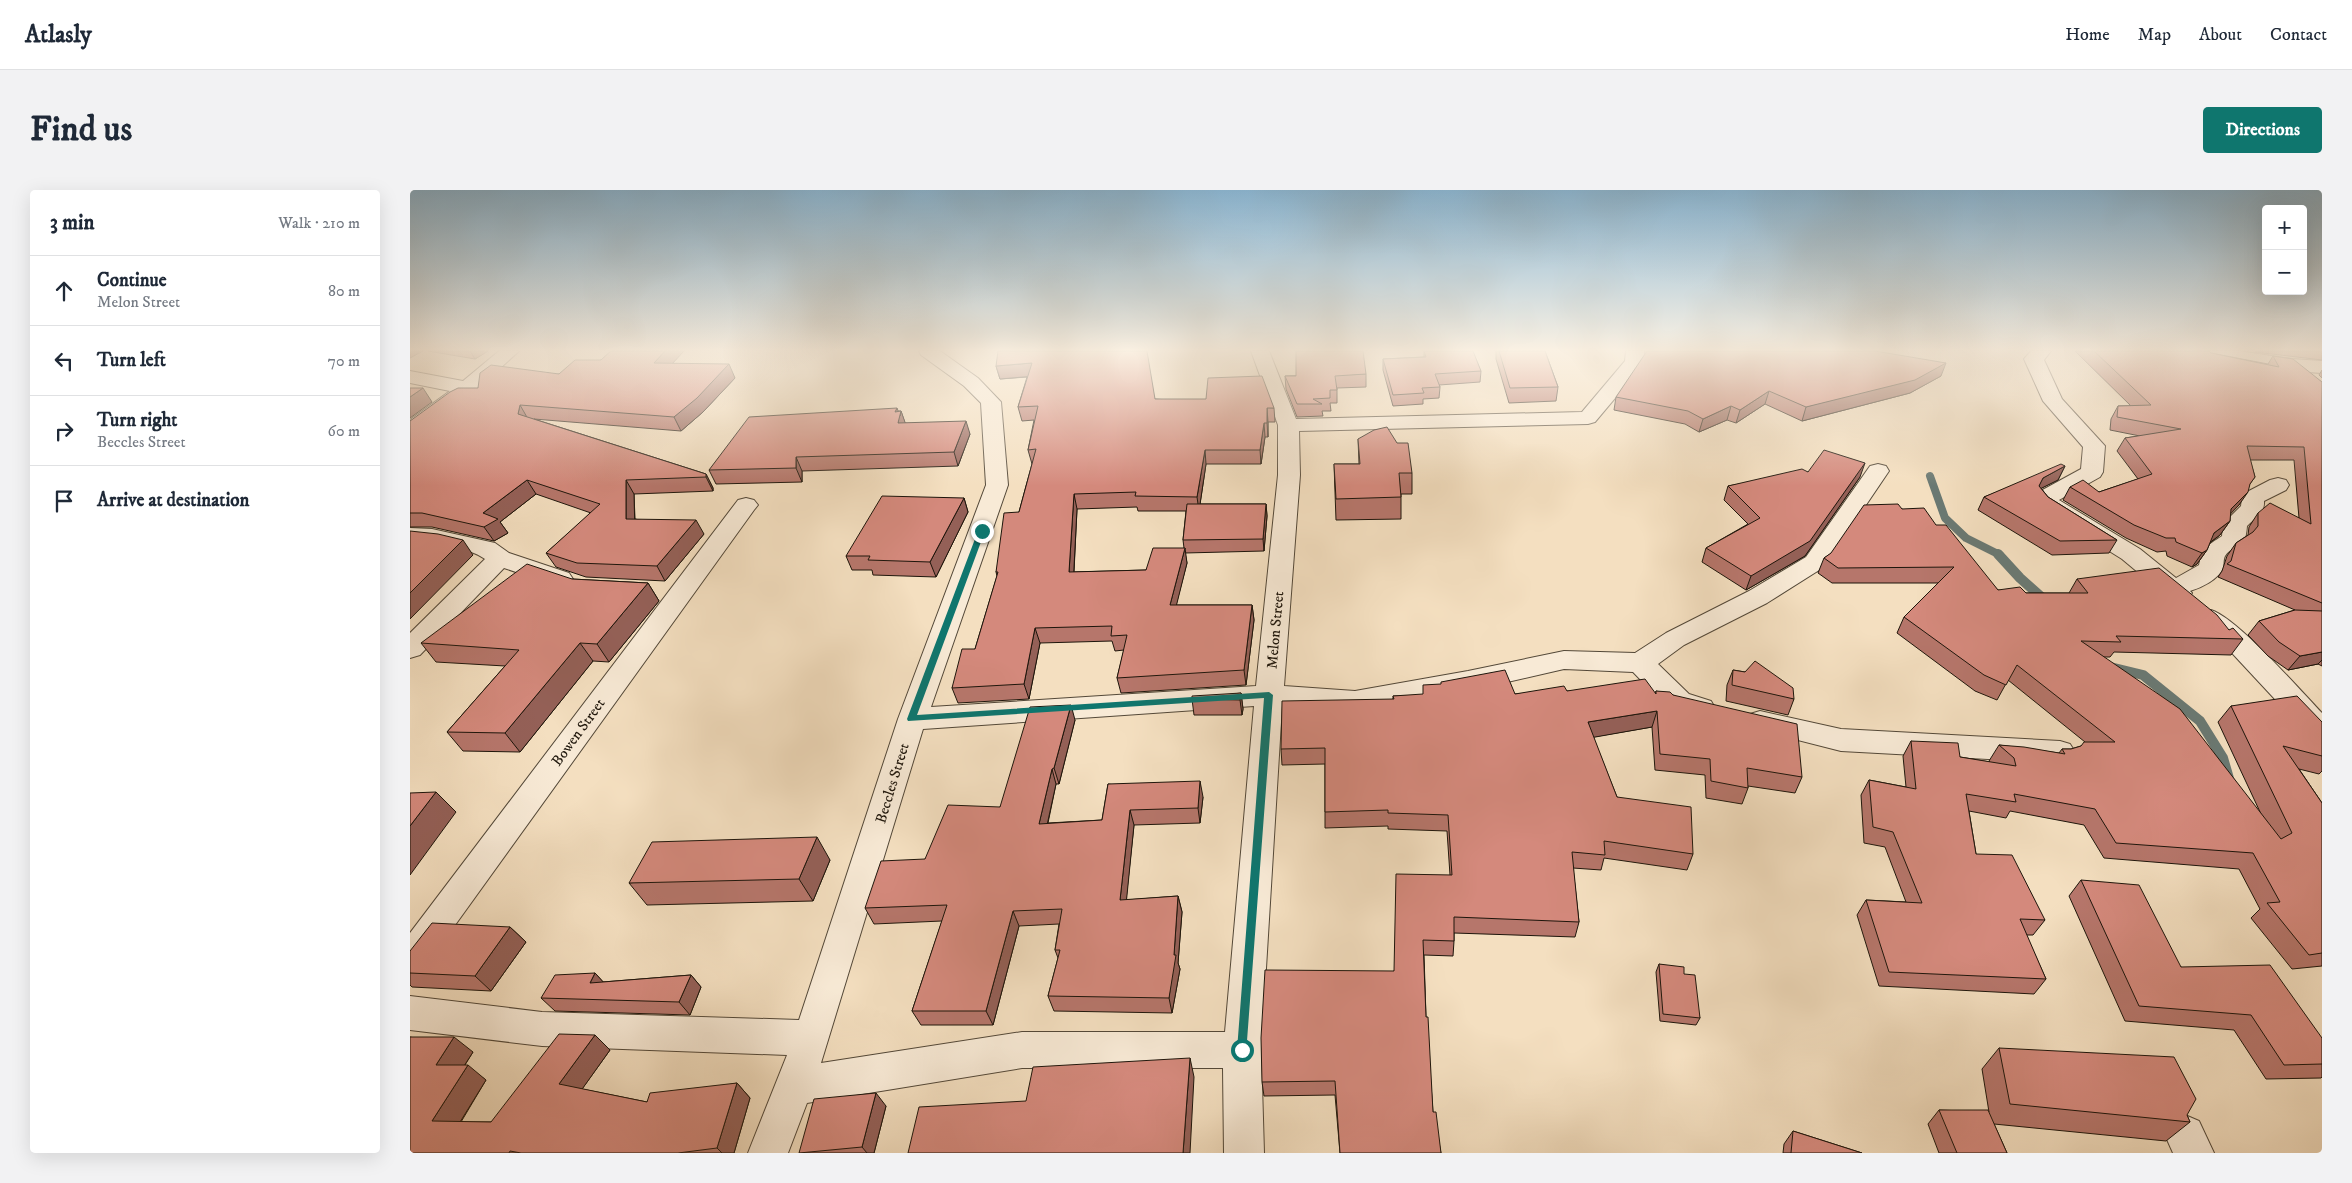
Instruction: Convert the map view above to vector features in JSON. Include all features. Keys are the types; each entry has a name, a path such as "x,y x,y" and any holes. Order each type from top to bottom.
{"street":[{"path":"410,430 456,396"},
{"name":"Beccles Street","path":"768,1153 812,1038 912,719 982,531 997,484 991,402 985,396"},
{"name":"Melon Street","path":"1244,1153 1242,1050 1269,695 1290,474 1288,425 1277,396"},
{"path":"1288,425 1588,418 1607,396"},
{"path":"2051,396 2053,401 2094,446 2092,472 2045,498 2050,504 2131,554 2227,632 2322,731"},
{"path":"912,719 1269,695 1355,701 1468,681 1564,660 1640,663 1675,639 1758,598 1816,562 1878,471"},
{"path":"2171,587 2189,582 2210,569 2214,552 2234,539 2235,524 2253,508 2253,498 2278,485"},
{"name":"Bowen Street","path":"410,960 746,504"},
{"path":"410,535 432,536 486,548 500,558 584,587"},
{"path":"410,648 500,558"},
{"path":"653,590 682,592"},
{"path":"1640,663 1678,702 1841,740 2060,752"},
{"path":"410,1013 542,1029 812,1038"},
{"path":"794,1086 1022,1050 1242,1050"}],"building":[{"path":"445,396 699,396 674,417 520,405 518,414 706,474 706,477 626,480 626,519 696,520 657,566 577,563 546,553 600,504 527,480 483,513 498,519 484,527 422,513 410,513 410,421"},
{"path":"1022,396 1154,396 1155,399 1206,399 1206,396 1269,396 1274,408 1267,408 1267,423 1264,423 1260,450 1205,450 1197,497 1135,496 1136,492 1074,494 1069,572 1146,570 1153,548 1185,548 1170,605 1252,605 1244,670 1117,678 1127,635 1111,636 1112,626 1035,628 1024,684 952,688 962,649 975,649 998,572 996,572 1004,513 1019,512 1036,449 1028,450 1038,406 1018,407"},
{"path":"1294,396 1330,396 1330,398 1313,399 1322,404 1297,404"},
{"path":"1761,396 1740,410 1731,406 1703,419 1688,411 1616,397"},
{"path":"1780,396 1851,396 1806,407"},
{"path":"2141,396 2322,396 2322,603 2227,564 2231,561 2236,543 2253,532 2258,526 2258,513 2270,503 2311,524 2304,447 2247,446 2255,477 2250,484 2248,492 2231,509 2230,521 2214,533 2207,550 2202,553 2176,542 2175,538 2166,538 2134,525 2070,487 2083,480 2099,492 2152,474 2125,438 2181,429 2117,417 2118,406 2151,405"},
{"path":"897,408 895,412 901,411 898,423 966,421 954,452 796,457 796,468 709,470 749,417"},
{"path":"1387,427 1397,443 1408,443 1412,473 1399,473 1401,497 1336,499 1334,464 1360,464 1358,439 1374,430"},
{"path":"1824,450 1865,463 1810,541 1751,576 1706,548 1760,518 1728,486 1802,469 1808,472"},
{"path":"2061,464 2065,466 2043,478 2039,486 2048,497 2117,540 2060,541 1984,497"},
{"path":"882,496 964,498 930,562 868,560 870,556 846,556"},
{"path":"1187,504 1266,504 1263,539 1183,540"},
{"path":"1898,504 1902,509 1924,508 1936,525 1946,525 1998,590 2020,587 2026,593 2088,593 2077,579 2159,568 2217,615 2229,630 2233,628 2243,639 2116,636 2121,642 2081,641 2180,709 2281,839 2292,833 2231,706 2297,696 2322,722 2322,756 2283,746 2322,803 2322,953 2309,955 2267,903 2280,902 2253,853 2116,843 2095,809 2014,794 2016,802 1966,794 1976,854 2012,855 2045,920 2020,919 2046,979 1889,972 1866,900 1922,903 1893,832 1873,827 1869,780 1916,789 1911,741 1958,743 1960,757 2016,766 2014,758 1999,745 2065,754 2062,749 2081,746 2084,742 2115,742 2017,665 2006,685 1984,675 1904,617 1954,567 1838,568 1824,558 1831,553 1864,505"},
{"path":"410,531 438,534 463,540 410,593"},
{"path":"527,564 572,579 648,583 597,644 580,643 505,733 447,732 519,650 421,643"},
{"path":"2295,610 2322,611 2322,652 2300,656 2279,642 2259,621"},
{"path":"1755,661 1793,688 1794,699 1732,685 1733,670 1745,672"},
{"path":"1505,670 1515,694 1564,686 1567,691 1645,679 1656,694 1656,691 1670,692 1673,695 1797,724 1802,777 1747,768 1748,788 1711,781 1710,759 1660,754 1657,711 1588,722 1617,797 1691,807 1693,854 1604,841 1605,855 1572,852 1579,922 1454,917 1454,941 1423,940 1433,1112 1436,1112 1441,1153 1340,1153 1335,1081 1262,1082 1261,1038 1265,970 1394,971 1396,874 1452,875 1448,815 1388,813 1388,810 1325,812 1325,748 1281,749 1282,701 1394,699 1393,696 1423,694 1423,685 1441,684 1441,682"},
{"path":"1241,693 1240,700 1192,699 1192,696"},
{"path":"1071,705 1054,768 1052,769 1039,824 1102,820 1108,784 1200,781 1198,808 1130,810 1120,900 1178,896 1174,955 1176,955 1169,998 1048,996 1060,950 1055,950 1062,909 1013,911 986,1011 912,1011 947,905 865,908 881,861 925,859 948,805 1000,807 1030,707"},
{"path":"436,792 410,826 410,793"},
{"path":"817,837 799,879 629,883 652,842"},
{"path":"2081,880 2139,885 2181,967 2270,965 2322,1038 2322,1064 2284,1065 2251,1015 2139,1006"},
{"path":"432,923 510,927 475,976 410,973 410,951"},
{"path":"1659,964 1684,967 1684,974 1695,975 1700,1018 1663,1014"},
{"path":"595,973 590,983 691,975 679,1002 541,998 555,975"},
{"path":"559,1034 595,1035 559,1084 647,1102 650,1093 737,1083 717,1148 678,1153 521,1153 510,1151 509,1153 410,1153 410,1037 454,1037 436,1065 468,1065 432,1121 491,1122"},
{"path":"1999,1048 2174,1057 2196,1099 2187,1115 2190,1122 2010,1104"},
{"path":"1190,1058 1183,1153 908,1153 919,1107 1026,1101 1033,1067"},
{"path":"876,1093 862,1147 799,1153 814,1099"},
{"path":"1939,1110 1988,1110 2007,1153 1957,1153"},
{"path":"1793,1131 1862,1153 1791,1153"}],"waterway":[{"path":"1930,476 1945,518 1966,538 1998,554"},
{"path":"1998,554 2020,578 2047,602"},
{"path":"2110,667 2143,675 2200,721 2223,758 2230,782"}],"route":[{"path":"982,531 912,719 1269,695 1242,1050"}]}
